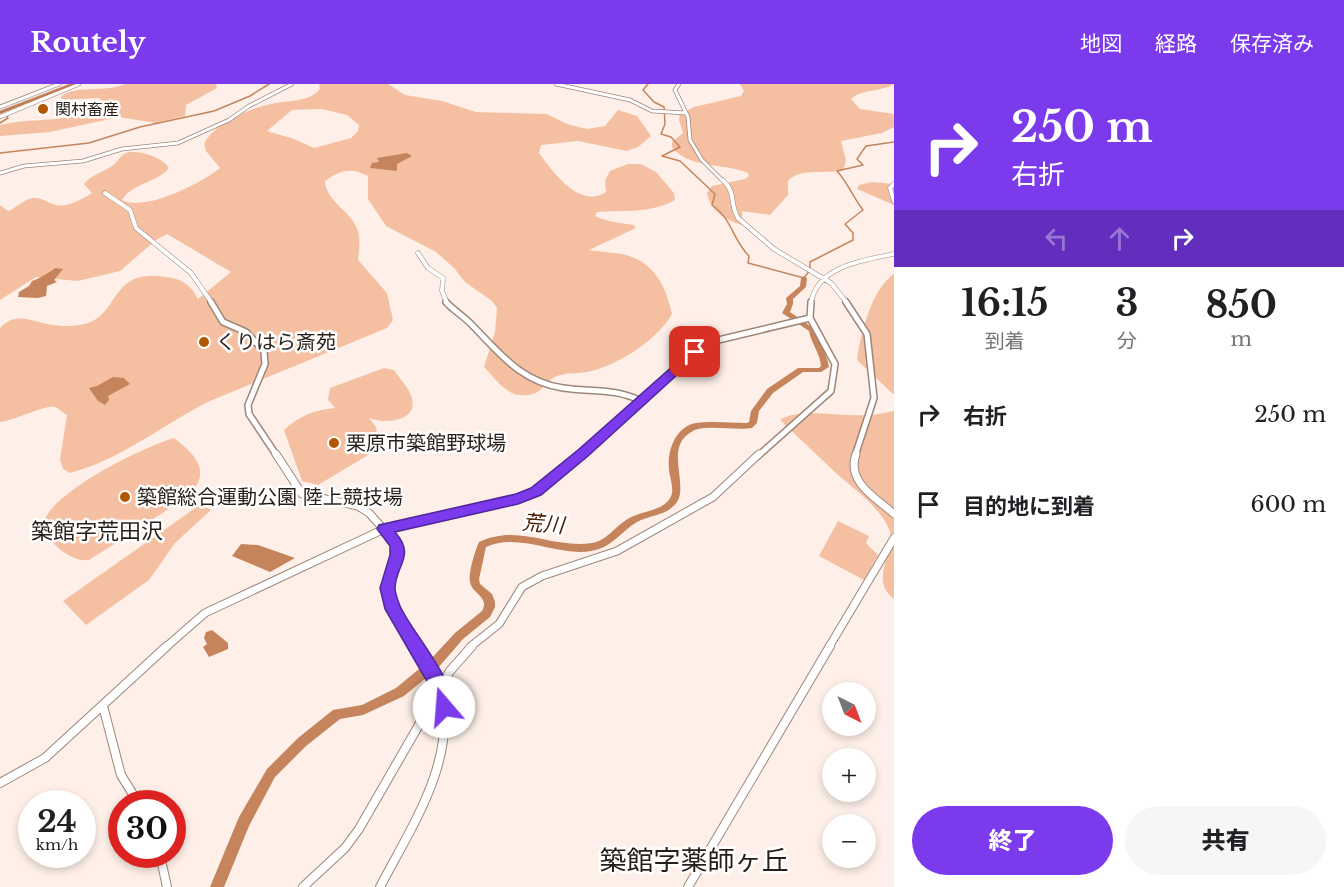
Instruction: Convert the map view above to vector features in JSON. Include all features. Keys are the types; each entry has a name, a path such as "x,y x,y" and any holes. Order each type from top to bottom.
{"highway":[{"path":"2,112 68,84"},
{"path":"2,112 74,84"}],"street":[{"path":"2,112 59,84"},
{"path":"2,112 79,84"},
{"path":"0,173 24,166 83,160 122,149 178,143 229,120 249,106 292,84"},
{"path":"556,84 610,95 637,103 649,110 686,113"},
{"path":"679,84 675,90 686,113 690,140 710,171 732,189 735,213 738,218 774,249 824,278 852,309 867,334 874,398 854,459 854,474 860,485 894,514"},
{"path":"894,184 890,188 890,194 894,201"},
{"path":"105,193 130,210 136,228 191,273 207,294 223,322 246,332 264,351 265,364 248,405 249,414 302,494 358,506 369,513 397,544 398,555 387,588 393,609 441,688 444,730 440,762 426,797 380,887"},
{"path":"418,253 428,268 443,278 442,291 446,302 471,324 510,367 529,379 550,387 622,393 641,401"},
{"path":"303,887 345,848 359,829 459,658 499,624 522,587 542,576 616,551 713,497 802,415 827,396 831,391 835,364 807,319 813,292 824,278 864,260 894,254"},
{"path":"0,783 45,758 205,613 384,529 518,499 536,492 706,343 807,319"},
{"path":"688,887 894,538"},
{"path":"103,706 121,775 130,790"},
{"path":"163,868 167,887"}],"shaded area":[{"path":"125,84 216,84 217,88 186,105 185,116 155,123 119,117 50,132 0,136 0,125 68,117 92,109 102,101 99,98 66,100 60,98 72,91 117,87"},
{"path":"319,84 388,84 405,95 442,101 476,112 547,114 567,124 587,129 605,126 618,110 637,116 651,136 638,147 627,151 578,141 541,145 539,153 559,178 586,196 596,196 606,192 605,181 610,171 628,164 641,164 656,172 674,193 675,200 656,208 597,212 595,216 634,225 636,228 589,250 626,255 652,270 658,277 672,314 665,324 635,351 623,358 587,372 559,375 537,392 520,395 505,389 484,367 495,332 497,308 492,301 465,282 454,268 436,252 386,226 368,199 368,176 356,171 336,174 325,181 327,189 330,196 357,228 358,260 387,293 393,320 387,328 210,401 107,460 70,473 63,469 60,459 67,415 51,407 0,422 0,328 11,320 22,318 63,326 93,321 102,314 123,286 147,276 177,279 189,286 198,299 231,272 167,234 156,240 120,271 78,281 36,277 0,300 0,205 8,211 33,198 60,206 84,198 92,193 84,184 87,181 112,166 124,154 131,152 143,153 156,158 169,168 158,177 126,194 122,200 132,203 144,202 173,194 220,168 206,151 204,144 216,129 253,109 310,97 320,89","holes":["322,109 347,115 359,125 358,131 351,138 314,148 267,131 292,110"]},
{"path":"740,84 894,84 851,99 860,109 894,114 894,127 882,133 841,141 846,160 844,169 830,172 807,172 793,176 788,181 788,195 770,215 742,211 742,225 715,210 707,193 712,186 745,179 749,176 748,173 688,159 672,147 672,142 683,133 679,120 680,114 694,107 741,96 744,91"},
{"path":"407,153 412,156 397,164 397,171 370,168 372,163 379,162 377,158"},
{"path":"872,182 894,184 894,205 857,189 859,185"},
{"path":"55,268 63,269 54,280 57,282 47,286 46,296 18,297 19,292 29,286 32,281"},
{"path":"894,274 894,395 857,360 864,325 873,301 886,281"},
{"name":"栗原市築館野球場","path":"384,368 394,370 409,392 412,399 410,413 405,417 390,421 369,418 376,427 380,448 318,485 302,481 284,430 307,414 335,408 328,400 330,388"},
{"path":"113,377 124,378 130,384 108,396 109,400 105,405 98,401 89,388"},
{"path":"894,411 894,599 883,584 890,540 890,531 886,522 867,500 780,420 788,416 809,413 869,415"},
{"name":"築館総合運動公園 陸上競技場","path":"174,438 191,453 200,467 198,483 183,500 89,560 68,555 56,546 41,529 45,518 59,501 89,479 125,458"},
{"path":"201,504 211,510 175,543 149,580 86,625 63,601"},
{"path":"838,521 869,536 866,543 878,555 864,580 819,556"},
{"path":"241,544 258,545 295,558 270,572 232,556"},
{"path":"212,630 228,643 228,649 209,657 203,647 207,644 204,638 206,632"}],"waterway":[{"path":"0,153 89,143 140,127 214,111 250,96 269,84"},
{"path":"648,84 643,90 654,102 664,107 665,124 661,134 671,137 680,147 662,156 680,161 715,194 712,205 724,217 743,250 749,256 748,263 804,278 810,270 810,262 853,240 853,233 845,224 863,210 837,171 863,165 857,159 866,146 894,142"},
{"path":"0,123 8,118 6,114"},
{"name":"荒川","path":"217,887 244,822 271,773 302,742 337,714 363,710 400,692 434,664 459,636 486,614 490,602 476,586 474,579 482,545 492,540 505,538 579,547 591,547 603,543 633,520 663,509 672,502 676,492 673,471 674,452 685,431 697,426 749,426 753,423 755,411 770,391 801,370 821,370 825,367 812,330 786,313 790,304 789,298 803,287 804,278"}],"place":[{"name":"関村畜産","path":"43,109"},
{"name":"くりはら斎苑","path":"204,342"},
{"name":"栗原市築館野球場","path":"334,443"},
{"name":"築館総合運動公園 陸上競技場","path":"125,497"}],"district":[{"name":"築館字荒田沢","path":"97,531"},
{"name":"築館字薬師ヶ丘","path":"694,861"}],"route":[{"path":"444,707 441,688 393,609 387,588 398,555 397,544 384,529 518,499 536,492 695,352"}]}
